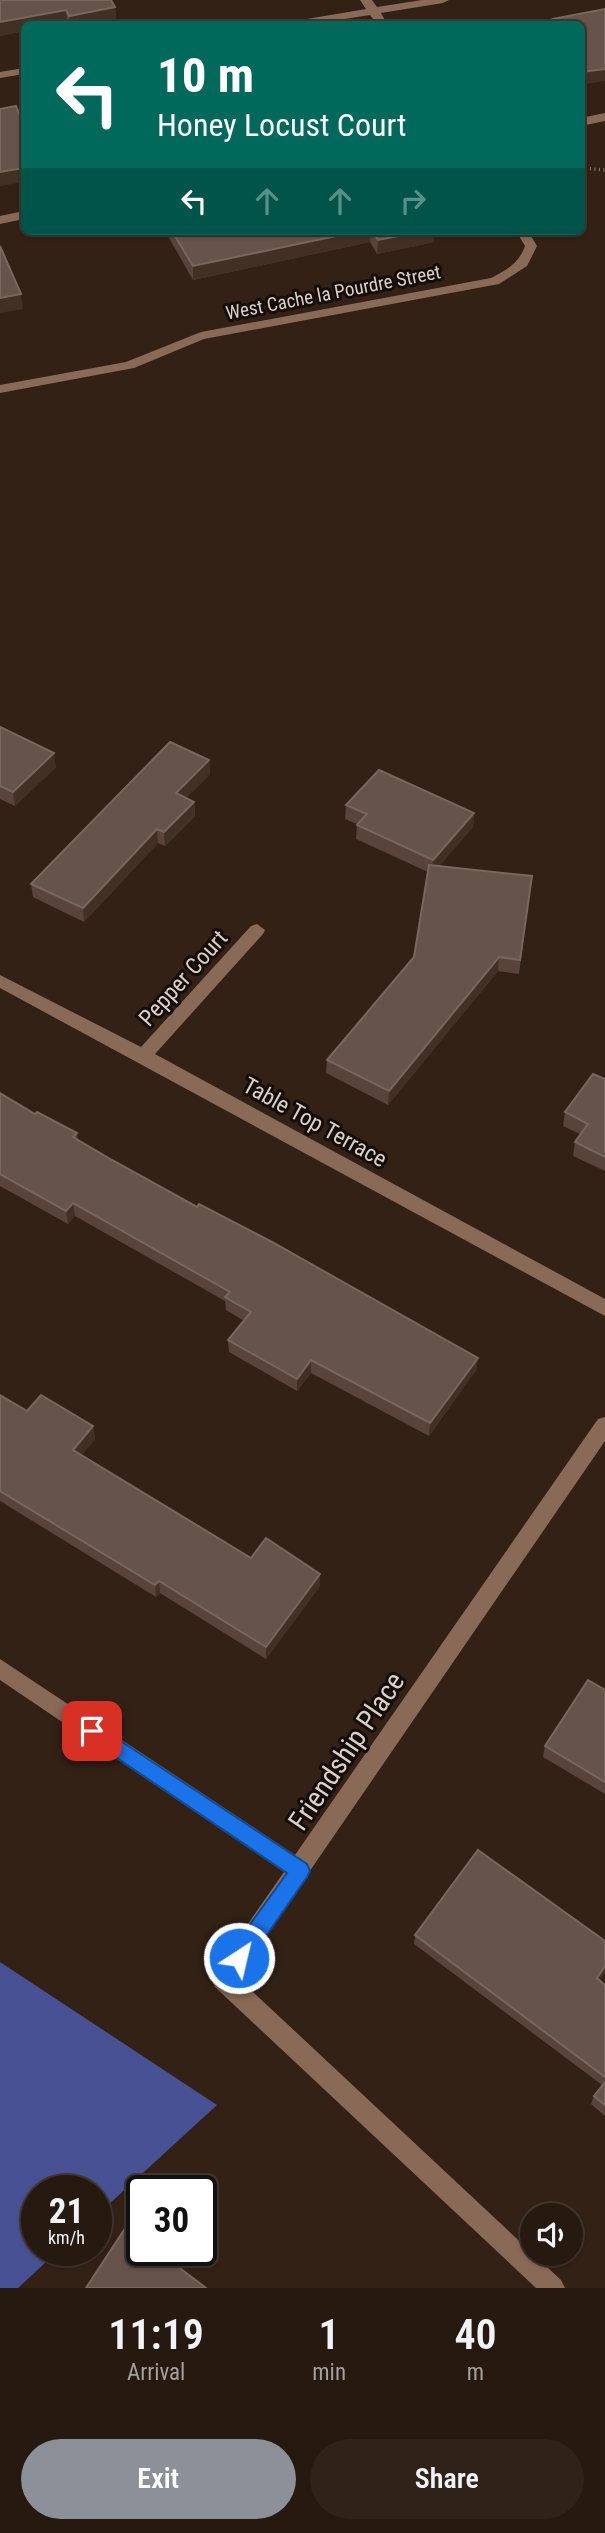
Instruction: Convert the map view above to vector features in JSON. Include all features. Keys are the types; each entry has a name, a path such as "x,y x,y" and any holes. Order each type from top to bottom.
{"street":[{"path":"366,0 380,21"},
{"path":"313,21 443,0"},
{"path":"0,75 21,72"},
{"path":"585,121 605,117"},
{"path":"0,220 21,216"},
{"name":"West Cache la Pourdre Street","path":"0,389 129,365 201,336 495,281 518,270 528,259 531,246 524,235"},
{"name":"Pepper Court","path":"143,1056 257,930"},
{"name":"Table Top Terrace","path":"0,981 605,1308"},
{"name":"Friendship Place","path":"553,2288 223,1979 605,1425"},
{"path":"0,1668 300,1871"}],"path":[{"path":"585,168 605,170"}],"shaded area":[{"path":"0,1962 217,2105 141,2175 126,2175 126,2188 112,2201 112,2175 21,2175 21,2266 42,2266 18,2288 0,2288"}],"building":[{"path":"0,0 111,0 115,7 69,16 66,10 0,22"},
{"path":"605,9 605,69 585,72 585,21 553,19"},
{"path":"16,106 21,118 21,168 0,172 0,109"},
{"path":"174,235 341,235 193,266"},
{"path":"375,235 404,235 378,240"},
{"path":"0,246 21,294 0,298"},
{"path":"0,727 54,753 13,792 0,786"},
{"path":"170,742 209,760 176,793 194,802 164,832 157,829 83,908 31,884"},
{"path":"379,770 474,813 433,860 357,825 367,814 346,805"},
{"path":"429,865 532,876 520,960 499,957 389,1091 327,1060 414,957"},
{"path":"593,1074 605,1079 605,1157 575,1142 588,1124 565,1112"},
{"path":"0,1093 35,1114 37,1112 77,1133 73,1137 112,1160 197,1207 199,1204 272,1242 478,1358 430,1423 311,1360 297,1379 228,1340 251,1312 225,1297 230,1292 73,1203 66,1211 0,1174"},
{"path":"0,1395 27,1411 41,1395 93,1426 73,1450 251,1558 266,1538 320,1574 266,1647 159,1581 155,1585 0,1491"},
{"path":"588,1680 605,1690 605,1782 545,1746"},
{"path":"478,1850 605,1941 605,1966 597,1978 605,1985 605,2077 415,1935"},
{"path":"605,2082 605,2105 594,2096"},
{"path":"126,2227 126,2266 177,2266 206,2288 86,2288 100,2266 112,2266 112,2248"}],"route":[{"path":"92,1731 300,1871 239,1958"}]}
